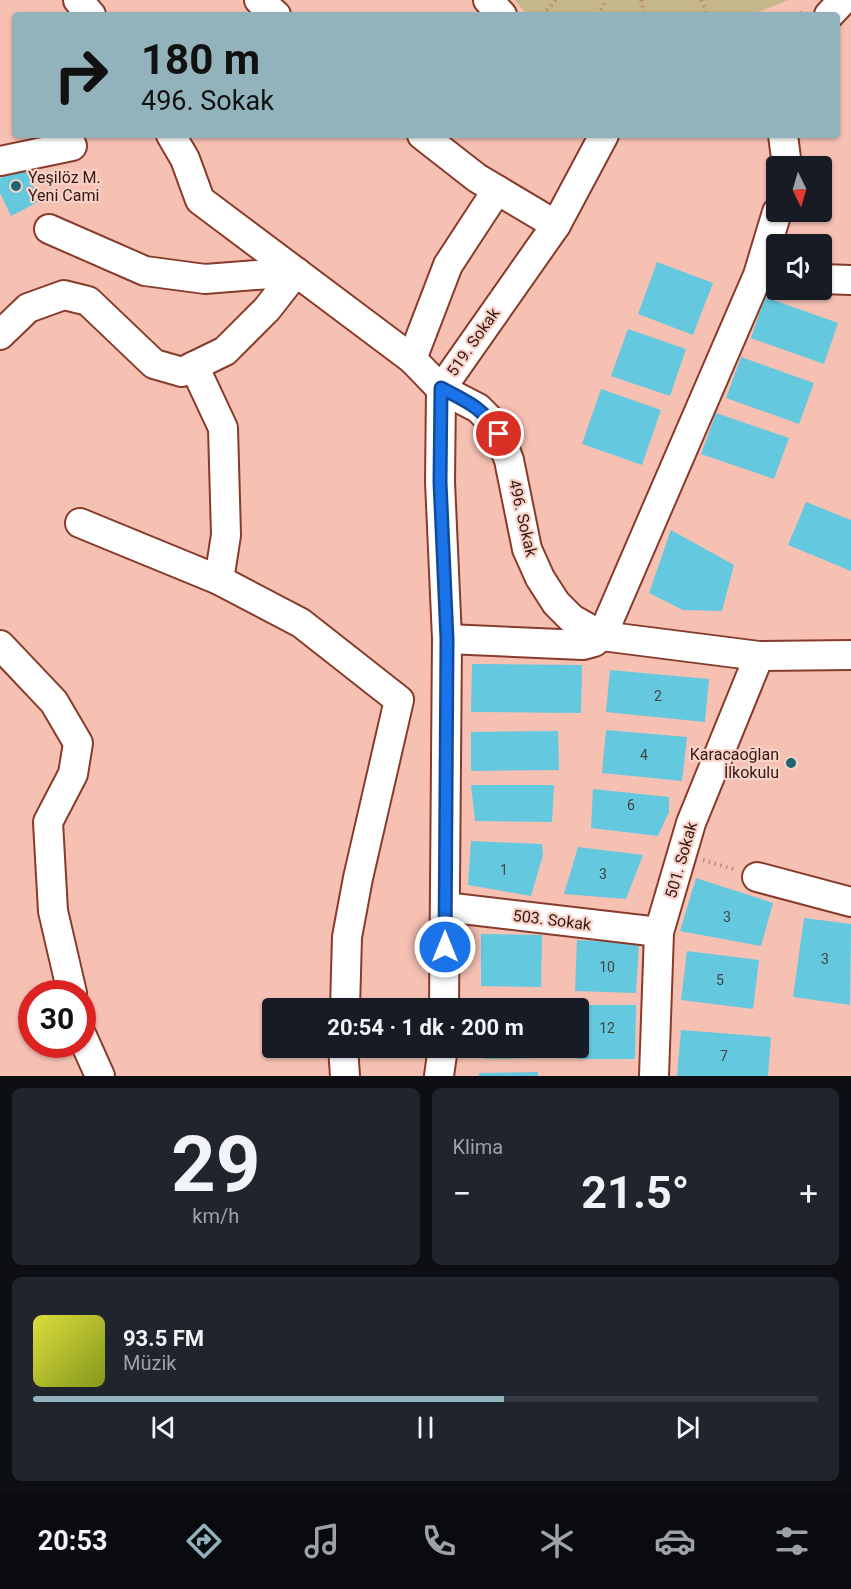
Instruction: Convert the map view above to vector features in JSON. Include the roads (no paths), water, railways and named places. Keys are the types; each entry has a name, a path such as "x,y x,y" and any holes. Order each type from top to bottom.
{"street":[{"path":"78,0 88,12"},
{"path":"259,0 273,12"},
{"path":"488,0 499,12"},
{"path":"832,12 843,0"},
{"name":"496. Sokak","path":"173,138 185,159 200,200 412,359 441,388 478,408 495,427 509,460 527,549 540,578 556,603 572,619 602,636 759,656 851,655"},
{"path":"430,138 477,178 556,225"},
{"name":"519. Sokak","path":"444,998 447,639 440,482 441,388 556,225 602,138"},
{"path":"783,138 786,156"},
{"path":"0,161 72,146"},
{"path":"412,359 448,265 497,190"},
{"path":"50,229 145,271 205,279 296,272"},
{"path":"0,335 28,308 64,295 88,301 154,364 182,372 225,351 267,309 296,272"},
{"path":"832,279 851,280"},
{"path":"447,639 583,645 594,642 602,636 766,280"},
{"path":"194,366 223,428 226,535 219,580"},
{"path":"80,523 219,580 301,623 399,700 358,878 347,937 345,998"},
{"path":"0,645 54,702 78,743 73,774 48,822 53,911 69,980"},
{"name":"501. Sokak","path":"654,1076 659,932 691,823 759,656"},
{"path":"757,877 851,902"},
{"name":"503. Sokak","path":"445,907 659,932"},
{"path":"92,1058 100,1076"},
{"path":"344,1058 345,1076"},
{"path":"439,1076 441,1058"}],"place":[{"name":"Yeşilöz M. Yeni Cami","path":"16,186"},
{"name":"Karacaoğlan İlkokulu","path":"791,763"}]}
